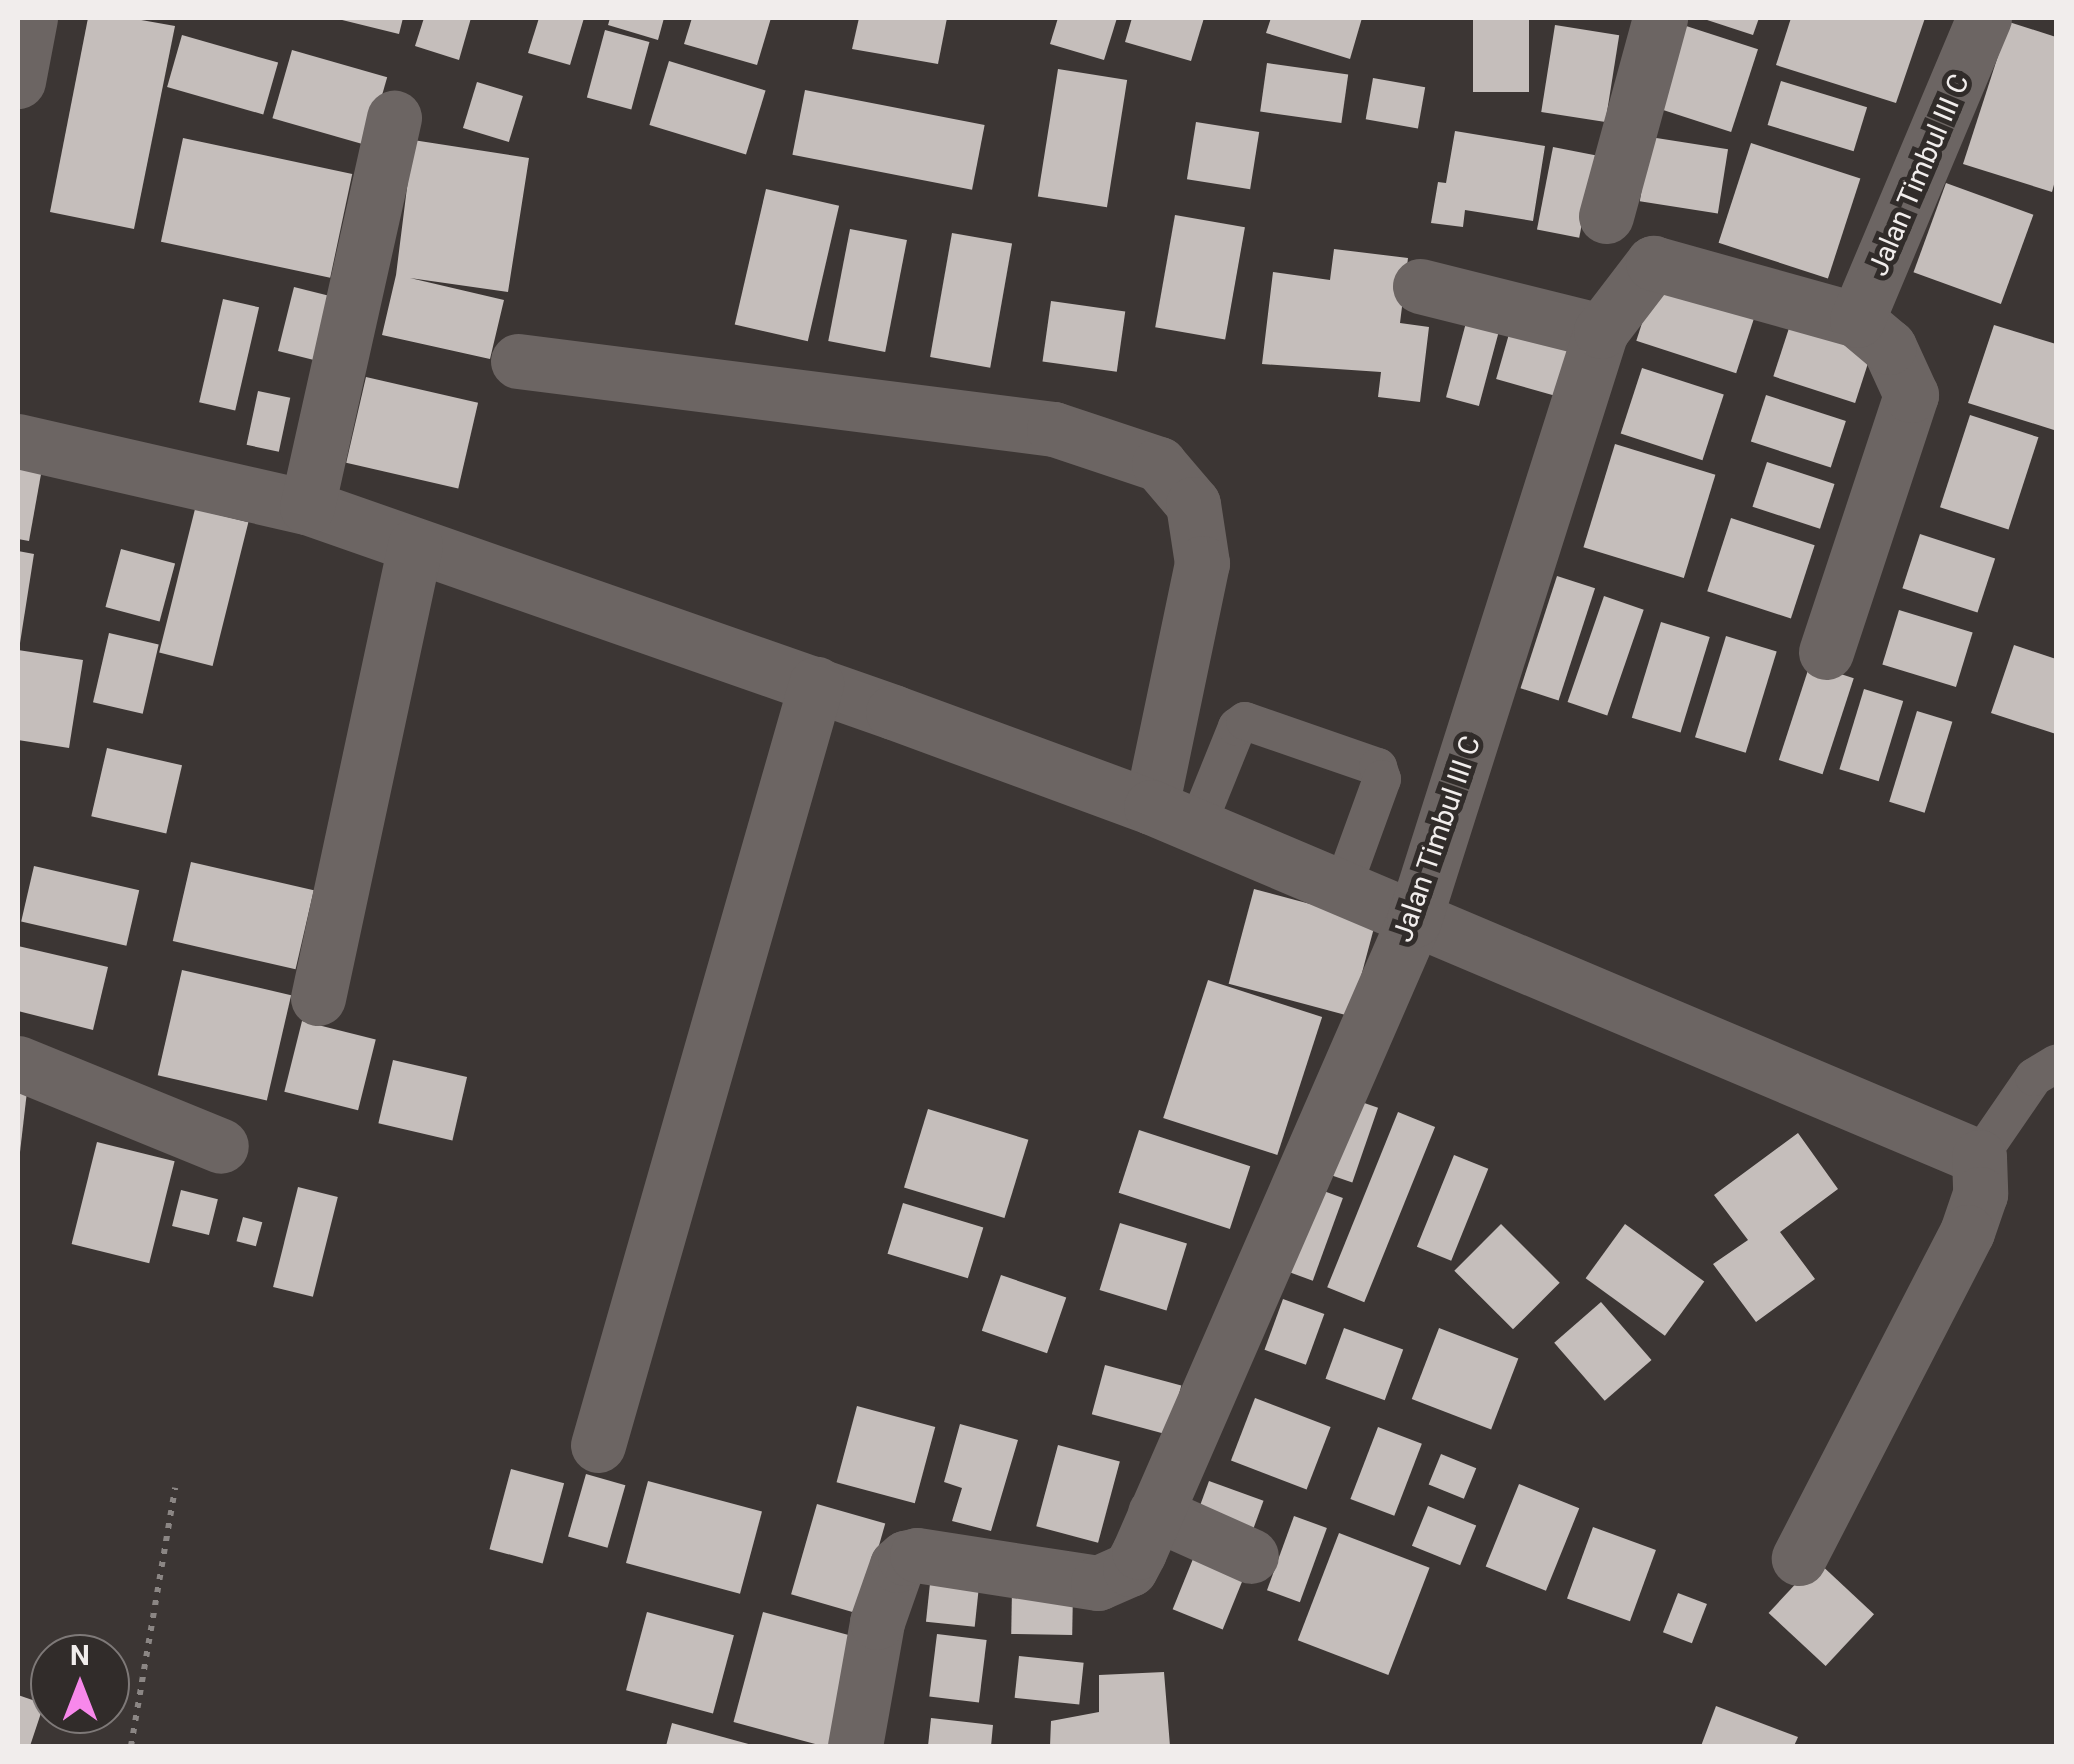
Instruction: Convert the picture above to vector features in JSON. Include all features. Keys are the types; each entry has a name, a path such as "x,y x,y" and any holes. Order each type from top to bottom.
{"street":[{"path":"18,82 30,18"},
{"path":"1606,216 1660,18"},
{"name":"Jalan Timbul III C","path":"855,1746 877,1622 897,1565 905,1558 917,1555 1098,1582 1130,1569 1414,920 1601,331 1653,263 1857,320 1984,18"},
{"path":"307,507 394,118"},
{"path":"1420,286 1601,331"},
{"path":"1826,652 1911,395 1888,347 1857,320"},
{"path":"518,362 1054,428 1159,464 1193,504 1202,562 1174,817"},
{"path":"18,442 307,507 816,684 1174,817 1979,1157 1980,1194 1967,1232 1799,1558"},
{"path":"318,998 415,545"},
{"path":"598,1445 816,684"},
{"path":"18,1063 221,1146"},
{"path":"1155,1513 1252,1556"}],"lane":[{"path":"1174,817 1245,721 1378,767 1382,779 1342,889"},
{"path":"1979,1157 2034,1076 2056,1064"}],"path":[{"path":"131,1746 175,1488"}],"building":[{"path":"88,18 130,18 175,26 134,229 50,212"},
{"path":"334,18 403,18 399,34"},
{"path":"424,18 471,18 459,60 415,46"},
{"path":"539,18 584,18 570,65 528,53"},
{"path":"610,18 664,18 658,40 608,25"},
{"path":"692,18 771,18 757,65 684,44"},
{"path":"859,18 947,18 938,64 852,49"},
{"path":"1058,18 1117,18 1104,60 1050,44"},
{"path":"1132,18 1204,18 1191,61 1125,42"},
{"path":"1271,18 1362,18 1350,59 1266,33"},
{"path":"1473,18 1529,18 1529,92 1473,92"},
{"path":"1701,18 1759,18 1753,35"},
{"path":"1791,18 1925,18 1896,103 1776,65"},
{"path":"2009,22 2056,37 2056,177 2052,192 1963,164"},
{"path":"1680,24 1758,49 1731,132 1653,107"},
{"path":"1555,25 1619,35 1605,122 1541,112"},
{"path":"605,30 649,42 631,110 587,98"},
{"path":"182,35 278,63 263,114 167,87"},
{"path":"292,50 387,77 368,146 272,118"},
{"path":"669,61 766,91 746,155 649,125"},
{"path":"1267,63 1348,74 1341,123 1260,112"},
{"path":"1058,69 1127,80 1107,207 1038,196"},
{"path":"1373,78 1425,87 1418,129 1366,119"},
{"path":"1781,81 1867,107 1854,151 1768,125"},
{"path":"477,82 523,96 509,142 463,128"},
{"path":"805,90 985,125 972,190 792,155"},
{"path":"1196,122 1259,132 1250,189 1187,179"},
{"path":"1455,131 1545,146 1533,221 1465,210 1463,227 1431,223 1438,182 1446,183"},
{"path":"1650,137 1728,149 1718,214 1640,201"},
{"path":"183,138 352,174 330,278 161,242"},
{"path":"413,140 529,158 508,292 410,278 504,300 490,359 382,335 396,275"},
{"path":"1751,143 1860,179 1828,278 1719,243"},
{"path":"1553,147 1595,155 1579,238 1537,229"},
{"path":"1946,183 2033,215 2001,304 1914,272"},
{"path":"766,189 839,206 808,341 735,324"},
{"path":"1175,215 1245,227 1225,340 1155,327"},
{"path":"850,229 907,240 885,352 828,341"},
{"path":"952,233 1012,244 990,368 930,357"},
{"path":"1334,249 1408,258 1400,323 1429,327 1420,402 1378,397 1381,372 1262,364 1273,272 1330,280"},
{"path":"1657,277 1757,309 1736,373 1636,341"},
{"path":"294,287 330,296 314,360 278,351"},
{"path":"223,299 259,307 235,411 199,402"},
{"path":"1051,301 1125,311 1117,372 1043,361"},
{"path":"1467,319 1500,328 1479,406 1446,397"},
{"path":"1790,325 1872,352 1855,403 1773,376"},
{"path":"1994,325 2056,344 2054,430 1968,403"},
{"path":"1511,327 1573,345 1558,397 1496,379"},
{"path":"1642,368 1724,395 1702,460 1621,434"},
{"path":"366,377 478,403 458,489 346,463"},
{"path":"258,391 290,398 279,452 247,445"},
{"path":"1766,395 1846,421 1831,468 1751,442"},
{"path":"1970,415 2038,437 2009,530 1940,507"},
{"path":"1615,444 1715,475 1684,578 1583,547"},
{"path":"18,459 43,463 29,541 18,539"},
{"path":"1767,462 1835,484 1820,529 1752,507"},
{"path":"195,509 248,522 213,666 159,653"},
{"path":"1731,518 1815,545 1791,618 1707,591"},
{"path":"1920,534 1995,558 1978,613 1902,588"},
{"path":"121,549 175,563 160,621 105,607"},
{"path":"18,551 34,554 20,643 18,643"},
{"path":"1557,576 1595,588 1559,701 1521,688"},
{"path":"1604,596 1644,610 1607,716 1568,702"},
{"path":"1899,610 1973,633 1956,687 1882,665"},
{"path":"1661,622 1710,637 1681,733 1632,718"},
{"path":"109,633 159,644 143,714 93,702"},
{"path":"1726,636 1777,651 1746,753 1695,737"},
{"path":"2014,645 2056,659 2056,734 1991,713"},
{"path":"18,650 83,660 69,748 18,740"},
{"path":"1810,664 1854,678 1823,774 1779,760"},
{"path":"1864,689 1903,701 1879,781 1839,769"},
{"path":"1917,711 1952,722 1925,813 1889,802"},
{"path":"107,748 182,765 166,834 91,816"},
{"path":"191,862 314,890 296,969 173,941"},
{"path":"34,866 139,890 126,946 21,922"},
{"path":"1254,889 1376,922 1350,1016 1229,984"},
{"path":"18,946 108,967 93,1030 18,1011"},
{"path":"182,970 291,995 267,1100 158,1075"},
{"path":"1208,980 1322,1017 1277,1155 1163,1118"},
{"path":"302,1021 376,1039 358,1110 284,1092"},
{"path":"393,1060 467,1077 452,1140 378,1123"},
{"path":"18,1073 29,1074 20,1152 18,1152"},
{"path":"1344,1096 1378,1108 1352,1182 1318,1171"},
{"path":"928,1109 1028,1140 1004,1218 904,1187"},
{"path":"1398,1112 1435,1127 1364,1302 1327,1287"},
{"path":"1139,1130 1250,1166 1230,1229 1119,1193"},
{"path":"1798,1133 1838,1189 1780,1232 1815,1279 1756,1322 1713,1264 1748,1240 1714,1195"},
{"path":"97,1142 175,1161 149,1263 72,1244"},
{"path":"1454,1155 1488,1169 1451,1261 1417,1247"},
{"path":"1310,1186 1343,1198 1313,1281 1280,1269"},
{"path":"298,1187 338,1197 313,1297 273,1287"},
{"path":"181,1190 218,1199 209,1235 172,1226"},
{"path":"903,1203 983,1228 968,1278 888,1254"},
{"path":"243,1217 262,1222 256,1246 237,1241"},
{"path":"1120,1223 1187,1243 1166,1310 1100,1290"},
{"path":"1501,1224 1560,1283 1513,1329 1454,1271"},
{"path":"1625,1224 1704,1282 1665,1336 1586,1278"},
{"path":"1001,1275 1066,1297 1047,1353 982,1331"},
{"path":"1283,1299 1324,1314 1306,1365 1265,1350"},
{"path":"1601,1302 1652,1360 1605,1401 1554,1343"},
{"path":"1344,1328 1403,1350 1385,1400 1326,1379"},
{"path":"1439,1328 1518,1358 1491,1429 1412,1399"},
{"path":"1105,1365 1181,1385 1168,1435 1092,1414"},
{"path":"1255,1398 1331,1427 1307,1490 1231,1461"},
{"path":"857,1406 935,1427 915,1503 837,1482"},
{"path":"960,1424 1018,1440 991,1531 952,1521 962,1488 944,1482"},
{"path":"1378,1427 1422,1444 1394,1516 1350,1499"},
{"path":"1058,1445 1120,1462 1098,1543 1036,1526"},
{"path":"1441,1454 1476,1468 1464,1499 1429,1485"},
{"path":"511,1469 564,1483 543,1563 490,1549"},
{"path":"586,1474 625,1485 607,1548 568,1536"},
{"path":"648,1481 762,1512 740,1594 626,1563"},
{"path":"1209,1481 1264,1501 1248,1543 1194,1523"},
{"path":"1519,1484 1579,1508 1546,1591 1486,1567"},
{"path":"817,1504 885,1524 859,1614 791,1594"},
{"path":"1428,1506 1476,1525 1460,1565 1412,1546"},
{"path":"1294,1516 1327,1528 1300,1602 1267,1590"},
{"path":"1593,1527 1656,1550 1630,1621 1567,1598"},
{"path":"1339,1533 1430,1568 1388,1675 1298,1640"},
{"path":"1197,1549 1247,1569 1223,1629 1173,1609"},
{"path":"1817,1561 1874,1614 1826,1666 1769,1613"},
{"path":"931,1574 980,1579 975,1627 926,1622"},
{"path":"1012,1589 1073,1590 1072,1635 1011,1634"},
{"path":"1678,1593 1707,1604 1692,1643 1663,1632"},
{"path":"647,1612 734,1635 713,1714 626,1690"},
{"path":"763,1612 862,1638 833,1746 733,1722"},
{"path":"937,1634 987,1640 979,1703 929,1697"},
{"path":"1019,1656 1084,1663 1079,1705 1015,1698"},
{"path":"1164,1672 1170,1746 1050,1746 1051,1721 1099,1712 1099,1675"},
{"path":"18,1695 30,1699 30,1734 34,1734 30,1746 18,1746"},
{"path":"1716,1706 1798,1737 1794,1746 1701,1746"},
{"path":"931,1718 993,1725 991,1746 928,1746"},
{"path":"672,1723 752,1745 666,1746"}]}
